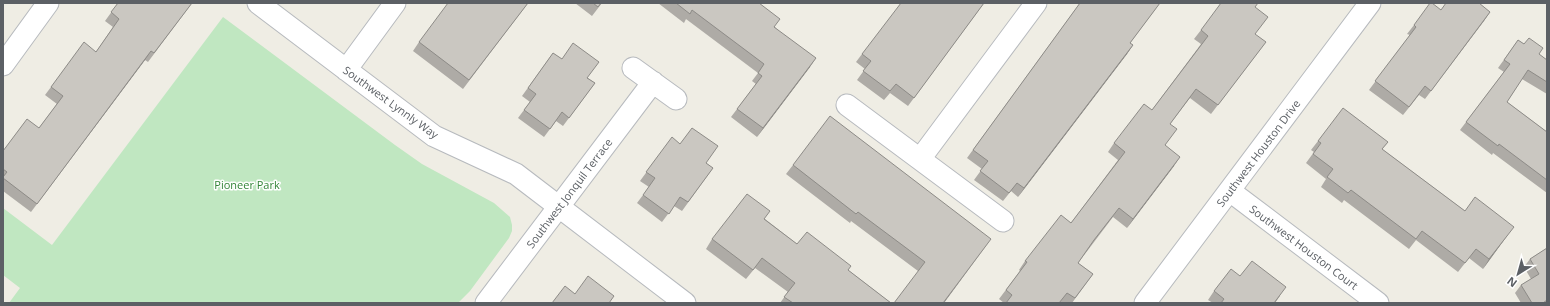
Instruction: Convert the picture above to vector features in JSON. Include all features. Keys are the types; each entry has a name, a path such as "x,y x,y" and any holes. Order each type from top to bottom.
{"street":[{"path":"3,65 48,3"},
{"name":"Southwest Lynnly Way","path":"258,3 434,136 516,174 685,303"},
{"path":"346,70 395,3"},
{"path":"920,159 1036,3"},
{"name":"Southwest Houston Drive","path":"1145,303 1370,3"},
{"path":"633,68 676,99"},
{"name":"Southwest Jonquil Terrace","path":"486,303 653,82"},
{"path":"847,104 1004,222"},
{"name":"Southwest Houston Court","path":"1230,191 1378,303"}],"green space":[{"name":"Pioneer Park","path":"223,17 422,164 494,203 510,217 512,231 509,238 470,291 458,303 9,303 20,288 3,275 3,208 52,245"}],"building":[{"path":"118,3 192,3 154,53 151,51 37,204 3,178 7,172 3,169 3,151 27,119 39,128 63,96 51,87 84,42 96,52 119,19 111,12"},
{"path":"448,3 528,3 469,80 419,42"},
{"path":"593,3 601,3 598,7"},
{"path":"676,3 759,3 780,19 774,27 816,58 763,128 737,109 762,76 758,73 764,64 692,10 690,14"},
{"path":"901,3 984,3 914,98 896,84 890,91 863,71 871,61 862,54"},
{"path":"1080,3 1160,3 1130,43 1133,45 1024,188 1017,183 1009,193 980,171 988,161 973,150"},
{"path":"1221,3 1258,3 1255,7 1268,17 1255,34 1266,42 1218,105 1196,89 1170,124 1177,129 1165,145 1180,157 1133,219 1119,208 1094,240 1078,263 1093,274 1075,298 1067,293 1059,303 1006,303 1012,295 1006,290 1027,262 1025,261 1061,215 1071,223 1125,152 1114,143 1144,104 1152,110 1208,36 1201,30"},
{"path":"1430,3 1441,10 1446,3 1479,3 1490,12 1431,91 1425,86 1409,107 1375,81 1416,27 1414,25"},
{"path":"1529,38 1543,48 1539,54 1547,60 1547,82 1528,70 1507,102 1547,132 1547,180 1499,144 1498,146 1466,122 1510,64 1504,60 1518,40 1524,44"},
{"path":"573,43 599,62 587,78 595,83 569,118 562,112 550,129 524,110 536,94 528,88 553,53 562,59"},
{"path":"1343,108 1388,142 1382,149 1465,211 1475,197 1514,227 1489,259 1476,249 1465,263 1422,231 1416,239 1351,190 1348,193 1327,177 1333,169 1313,154 1321,143 1318,141"},
{"path":"830,116 991,239 943,303 894,303 925,262 858,212 856,214 793,165"},
{"path":"692,128 718,146 706,163 713,168 688,202 680,197 669,214 643,195 655,178 646,172 672,137 680,144"},
{"path":"747,194 770,211 764,219 797,244 807,232 851,266 848,270 891,303 793,303 784,297 795,283 762,258 753,270 712,239"},
{"path":"1547,248 1547,300 1543,303 1532,303 1521,285 1539,274 1530,259"},
{"path":"1252,261 1286,287 1274,303 1221,303 1224,299 1214,291 1231,269 1240,276"},
{"path":"588,276 614,296 609,303 552,303 565,286 575,294"}]}
